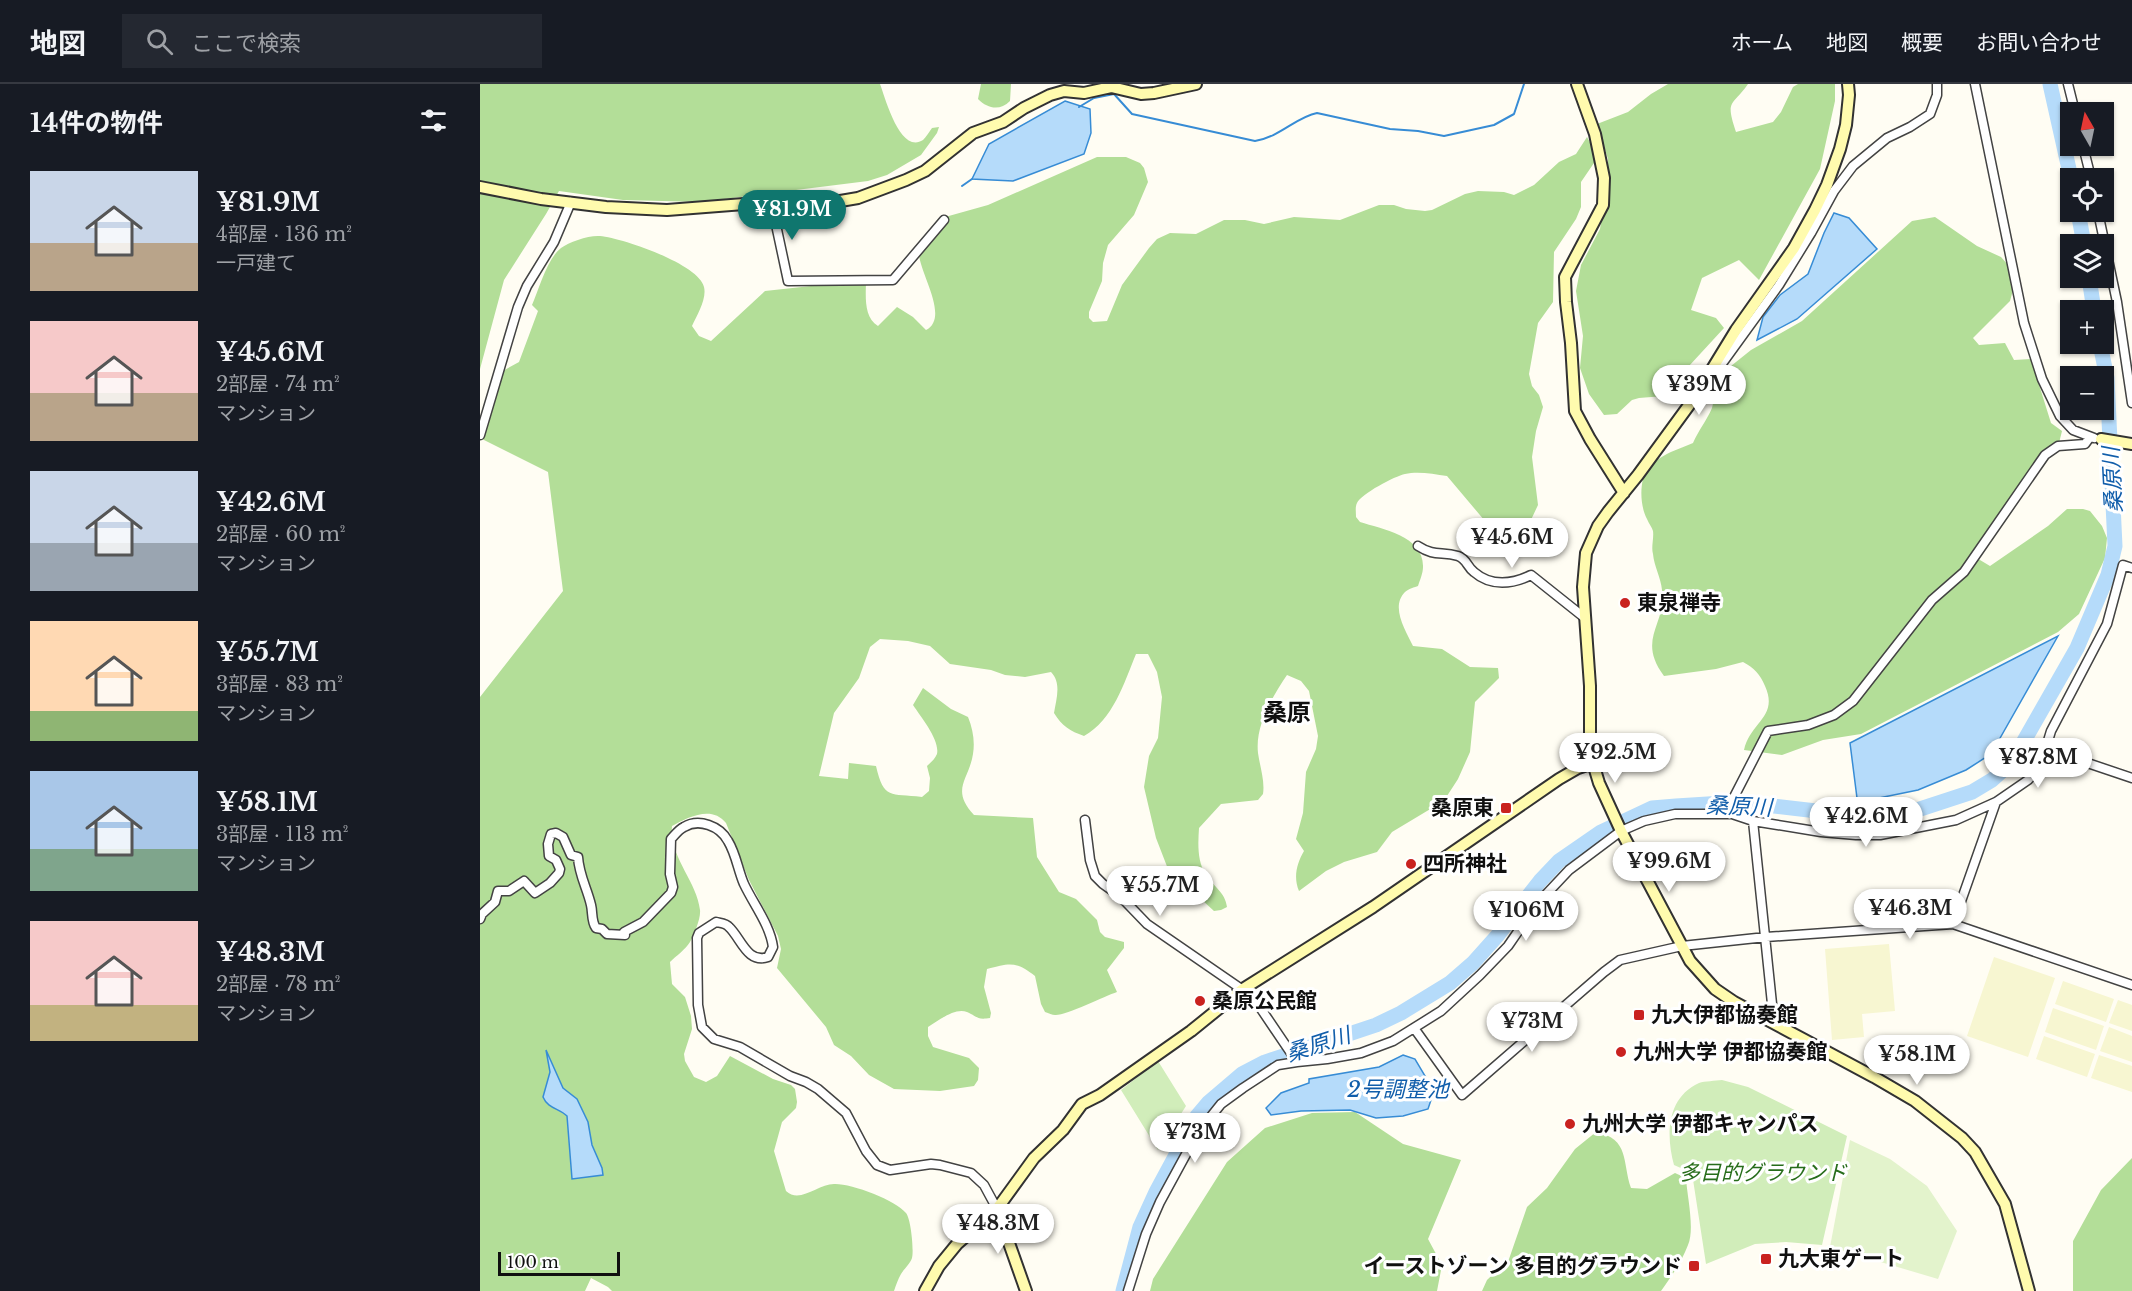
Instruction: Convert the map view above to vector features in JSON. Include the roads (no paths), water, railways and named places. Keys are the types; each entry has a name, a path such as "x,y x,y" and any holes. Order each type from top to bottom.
{"street":[{"path":"480,187 541,199 606,207 667,210 744,204 799,208 858,198 926,171 973,134 1003,122 1050,95 1064,91 1084,93 1110,87 1141,94 1196,84"},
{"path":"1577,84 1595,134 1604,178 1603,205 1565,277 1575,411 1624,492"},
{"path":"1848,84 1846,125 1840,149 1827,185 1794,248 1736,330 1695,397 1598,526 1586,553 1583,586 1593,763 1612,814 1690,961 1715,989 1734,1002 1915,1101 1962,1138 1975,1152 2005,1204 2029,1291"},
{"path":"1695,397 1704,390 1779,285 1834,191 1853,165 1887,138 1930,114 1937,95 1937,84"},
{"path":"1975,84 2024,323 2042,379 2060,416 2073,430 2095,438 2132,444"},
{"path":"2068,84 2072,102"},
{"path":"480,435 518,307 527,286 554,242 571,202"},
{"path":"772,206 788,281 893,280 944,220"},
{"path":"2100,222 2117,302 2132,403"},
{"path":"1732,814 1734,797 1768,731 1808,725 1834,715 1853,701 1932,600 1964,572 2045,454 2058,446 2085,444 2095,438"},
{"path":"1418,546 1428,553 1465,559 1474,572 1500,583 1517,582 1531,575 1585,618"},
{"path":"1128,1291 1146,1234 1160,1202 1197,1134 1221,1104 1278,1065 1295,1060 1327,1059 1361,1053 1393,1041 1441,1011 1508,946 1552,885 1591,851 1621,831 1644,821 1675,814 1732,814 1753,821 1821,832 1880,835 1956,820 1996,802 2028,780 2040,767 2050,731 2107,624 2123,566 2132,568"},
{"path":"2046,749 2132,778"},
{"path":"925,1291 939,1266 957,1244 997,1209 1034,1158 1063,1130 1082,1104 1100,1095 1182,1037 1243,989 1372,907 1559,779 1578,768 1593,763"},
{"path":"1953,924 1996,802"},
{"path":"1085,820 1090,860 1095,876 1102,884 1120,896 1147,924 1253,997 1295,1060"},
{"path":"1753,821 1774,1023"},
{"path":"480,920 482,914 495,902 498,891 509,891 524,881 532,892 536,892 554,880 560,869 556,860 549,856 551,834 554,833 563,837 571,855 578,857 579,871 591,902 593,924 596,928 603,928 607,934 625,935 624,932 643,922 671,893 673,887 670,871 671,839 680,829 691,823 714,827 728,840 738,869 770,934 773,947 768,957 760,959 755,957 747,952 729,926 723,923 716,922 699,933 696,993 702,1027 714,1039 740,1047 823,1092 846,1113 866,1151 877,1165 890,1170 931,1164 971,1173 978,1179 997,1209 1026,1291"},
{"path":"1414,1028 1462,1095 1613,964 1639,955 1682,946 1766,937 1953,924 2132,985"}],"water":[{"path":"1065,101 1090,109 1091,133 1084,154 1013,181 972,179 989,144"},
{"path":"1834,213 1849,218 1877,249 1797,319 1757,340 1763,317 1780,295 1808,274"},
{"path":"2058,636 1991,754 1966,770 1918,790 1879,798 1857,798 1850,743"},
{"path":"546,1050 563,1088 577,1099 588,1122 592,1145 603,1175 572,1179 567,1116 548,1104 543,1097 550,1072"},
{"name":"2号調整池","path":"1403,1055 1415,1059 1434,1091 1428,1109 1403,1116 1376,1118 1350,1110 1301,1111 1271,1115 1266,1108 1281,1093 1309,1083 1309,1079 1379,1067"}],"waterway":[{"path":"1079,107 1094,98 1114,94 1132,114 1255,141 1272,136 1302,118 1317,113 1390,129 1444,136 1494,125 1514,114 1524,84"},
{"name":"桑原川","path":"2050,84 2069,168"},
{"path":"962,186 972,179"},
{"name":"桑原川","path":"2080,222 2082,234"},
{"name":"桑原川","path":"2091,288 2092,300"},
{"name":"桑原川","path":"1123,1291 1140,1227 1197,1116 1208,1103 1242,1074 1265,1062 1376,1025 1401,1013 1450,983 1473,963 1559,861 1601,832 1652,808 1676,806 1739,802 1868,817 1917,810 1972,792 1992,780 2012,762 2077,648 2108,575 2115,546 2107,378 2102,354"}],"place":[{"name":"東泉禅寺","path":"1625,603"},
{"name":"桑原東","path":"1506,808"},
{"name":"四所神社","path":"1411,864"},
{"name":"桑原公民館","path":"1200,1001"},
{"name":"九大伊都協奏館","path":"1639,1015"},
{"name":"九州大学 伊都協奏館","path":"1621,1052"},
{"name":"九州大学 伊都キャンパス","path":"1570,1124"},
{"name":"九大東ゲート","path":"1766,1259"},
{"name":"イーストゾーン 多目的グラウンド","path":"1694,1266"}],"district":[{"name":"桑原","path":"1287,713"}],"park label":[{"name":"多目的グラウンド","path":"1763,1173"}]}
